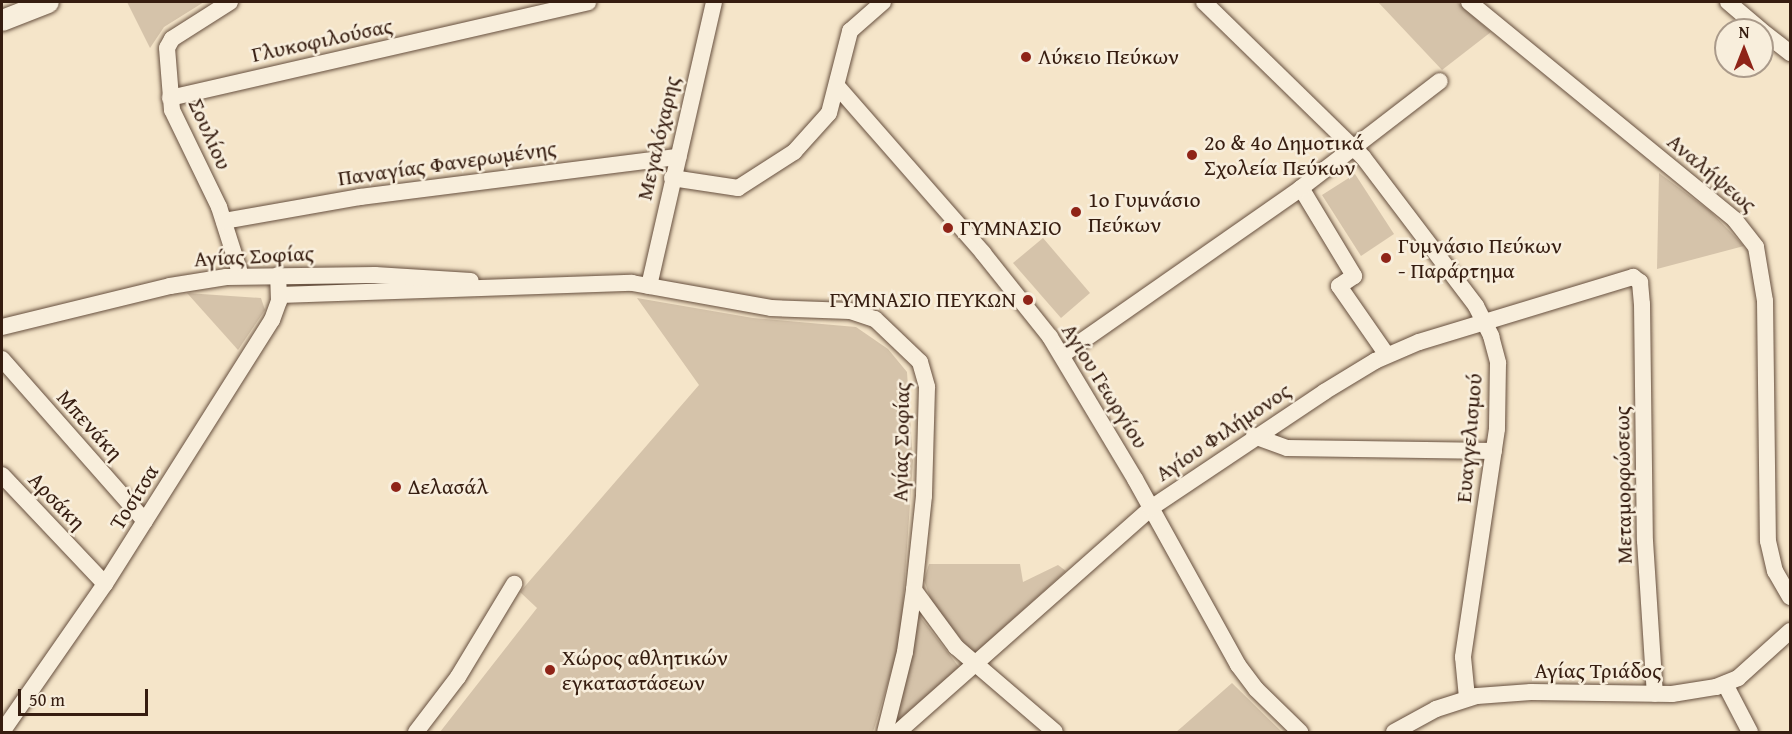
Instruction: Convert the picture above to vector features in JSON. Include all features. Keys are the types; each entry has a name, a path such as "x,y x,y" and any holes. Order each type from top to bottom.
{"street":[{"path":"2,8 18,2"},
{"path":"2,20 48,2"},
{"name":"Σουλίου","path":"230,2 168,44 170,98 175,119 224,221 241,276"},
{"name":"Γλυκοφιλούσας","path":"170,98 540,8 588,2"},
{"name":"Μεγαλόχαρης","path":"649,286 714,2"},
{"path":"672,178 724,189 742,186 808,140 829,113 849,31 865,7 883,2"},
{"name":"Ευαγγελισμού","path":"1204,2 1355,148 1484,320 1498,363 1494,451 1463,657 1467,698"},
{"name":"Αναλήψεως","path":"1469,2 1740,224 1756,247 1765,301 1768,541 1775,570 1791,597"},
{"path":"1728,2 1747,18"},
{"path":"1774,40 1791,52"},
{"path":"1062,355 1301,188 1440,81"},
{"name":"Αγίου Γεωργίου","path":"837,86 983,253 1062,355 1151,508 1238,665 1256,689 1300,732"},
{"name":"Παναγίας Φανερωμένης","path":"224,221 360,197 678,157"},
{"path":"1301,188 1354,276 1339,286 1387,355"},
{"name":"Τοσίτσα","path":"2,732 105,584 272,320 280,294 278,275"},
{"name":"Αγίας Σοφίας","path":"2,327 178,284 241,276 427,278 513,285"},
{"name":"Αγίου Φιλήμονος","path":"898,732 976,667 1151,508 1254,436 1387,355 1484,320 1637,277"},
{"name":"Μεταμορφώσεως","path":"1637,277 1642,304 1645,541 1655,694"},
{"name":"Αγίας Σοφίας","path":"280,294 513,285 649,286 771,308 864,314 888,330 920,362 926,378 927,421 914,590 905,652 885,732"},
{"name":"Μπενάκη","path":"2,359 145,522"},
{"path":"1254,436 1287,448 1494,451"},
{"name":"Αρσάκη","path":"2,475 105,584"},
{"path":"416,732 458,677 514,584"},
{"path":"914,590 947,637 976,667 1055,732"},
{"name":"Αγίας Τριάδος","path":"1394,732 1467,698 1505,693 1655,694 1725,684 1758,662 1791,631"},
{"path":"1725,684 1750,732"}],"shaded area":[{"path":"127,2 204,2 164,27 150,48"},
{"path":"1378,2 1457,2 1491,32 1442,70"},
{"path":"1659,173 1710,211 1744,246 1657,269"},
{"path":"1355,174 1394,234 1361,256 1322,195"},
{"path":"1043,238 1090,293 1061,318 1013,263"},
{"path":"187,293 261,298 265,310 238,350"},
{"path":"637,298 753,318 856,327 888,349 907,372 913,461 902,619 896,656 873,732 440,732 537,608 520,592 699,385"},
{"path":"929,564 1020,564 1023,582 1058,565 1066,571 974,654 933,606 924,580"},
{"path":"918,614 959,667 899,720 895,718"},
{"path":"1232,683 1282,732 1176,732 1182,727"}],"place":[{"name":"Λύκειο Πεύκων","path":"1026,57"},
{"name":"2ο & 4ο Δημοτικά Σχολεία Πεύκων","path":"1192,155"},
{"name":"1ο Γυμνάσιο Πεύκων","path":"1076,212"},
{"name":"ΓΥΜΝΑΣΙΟ","path":"948,228"},
{"name":"Γυμνάσιο Πεύκων - Παράρτημα","path":"1386,258"},
{"name":"ΓΥΜΝΑΣΙΟ ΠΕΥΚΩΝ","path":"1028,300"},
{"name":"Δελασάλ","path":"396,487"},
{"name":"Χώρος αθλητικών εγκαταστάσεων","path":"550,670"}]}
